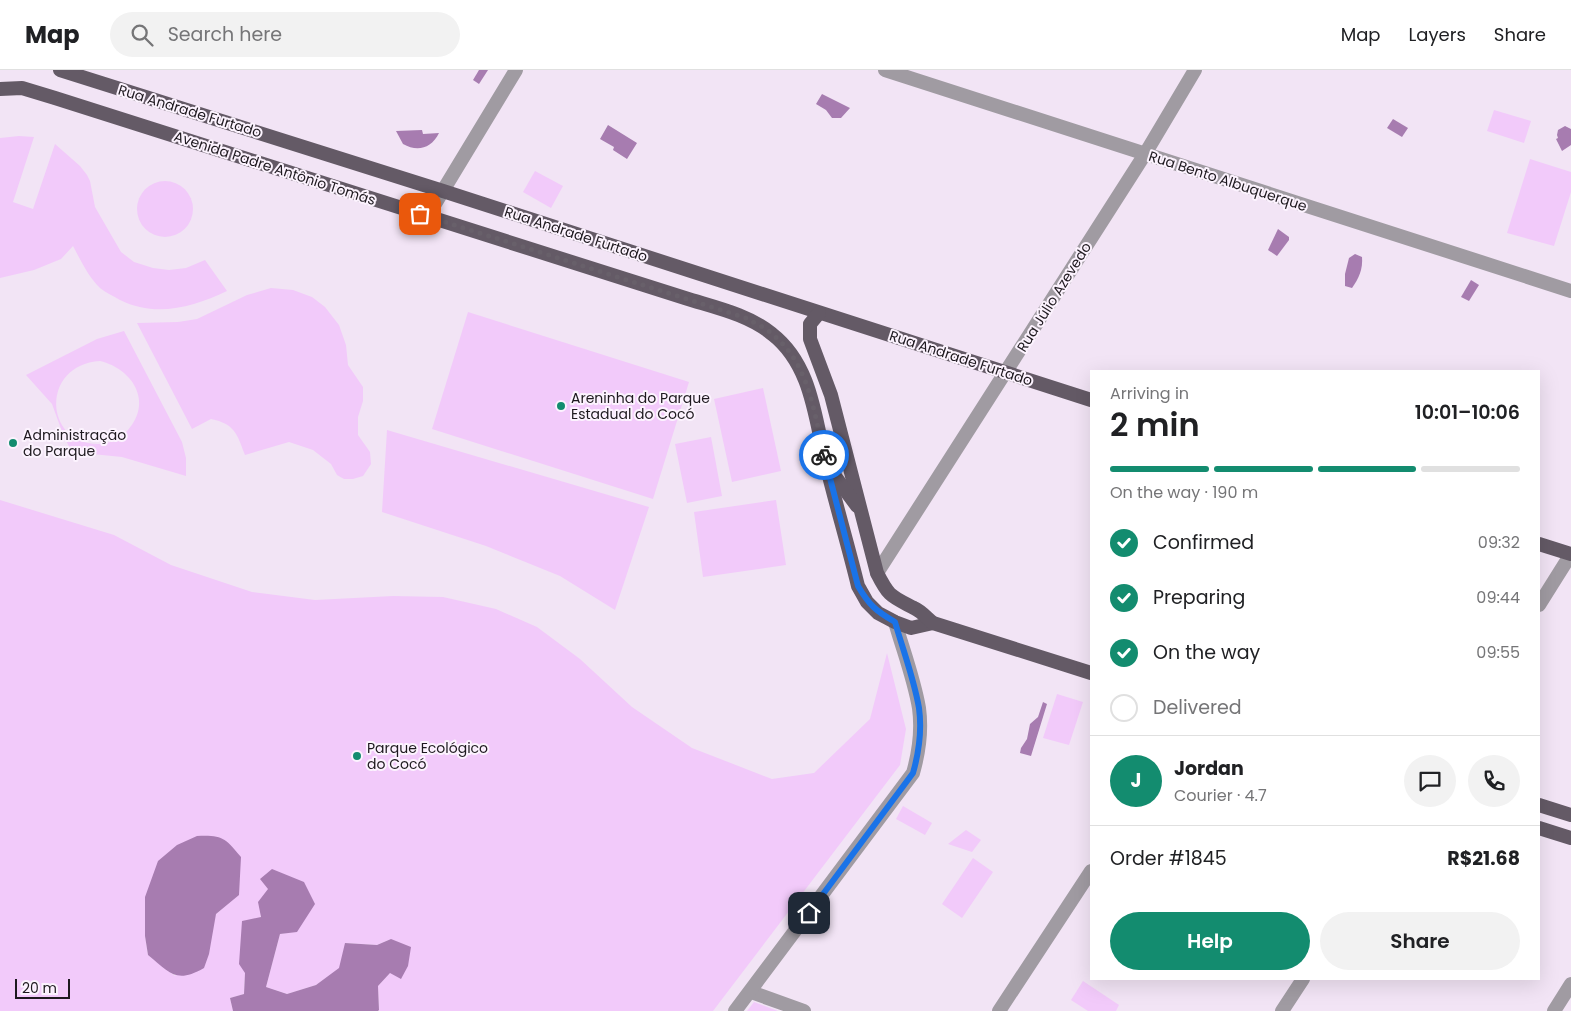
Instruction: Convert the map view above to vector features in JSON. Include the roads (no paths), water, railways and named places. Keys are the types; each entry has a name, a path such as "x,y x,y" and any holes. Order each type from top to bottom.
{"main road":[{"name":"Rua Andrade Furtado","path":"60,70 443,191 1090,400"},
{"name":"Avenida Padre Antônio Tomás","path":"0,89 22,88 55,98 746,318 772,333 792,354 800,368 809,390 858,586 867,602 878,613 911,628 933,624"},
{"name":"Avenida Padre Antônio Tomás","path":"819,313 810,324 810,339 831,395 877,573 884,587 895,598 916,608 933,624 1090,673"},
{"path":"821,439 831,395"},
{"path":"826,464 861,512"},
{"path":"1540,544 1571,554"},
{"path":"1540,805 1571,815"},
{"path":"1540,828 1571,838"}],"street":[{"path":"427,217 516,70"},
{"name":"Rua Bento Albuquerque","path":"885,70 1571,291"},
{"name":"Rua Júlio Azevedo","path":"877,573 1144,154 1194,70"},
{"path":"1540,603 1571,554"},
{"path":"735,1011 913,773 918,754 919,709 895,622"},
{"path":"998,1011 1090,873"},
{"path":"1282,1011 1302,980"},
{"path":"1554,1011 1571,984"},
{"path":"751,992 804,1011"}],"place":[{"name":"Areninha do Parque Estadual do Cocó","path":"561,406"},
{"name":"Administração do Parque","path":"13,443"},
{"name":"Parque Ecológico do Cocó","path":"357,756"}]}
